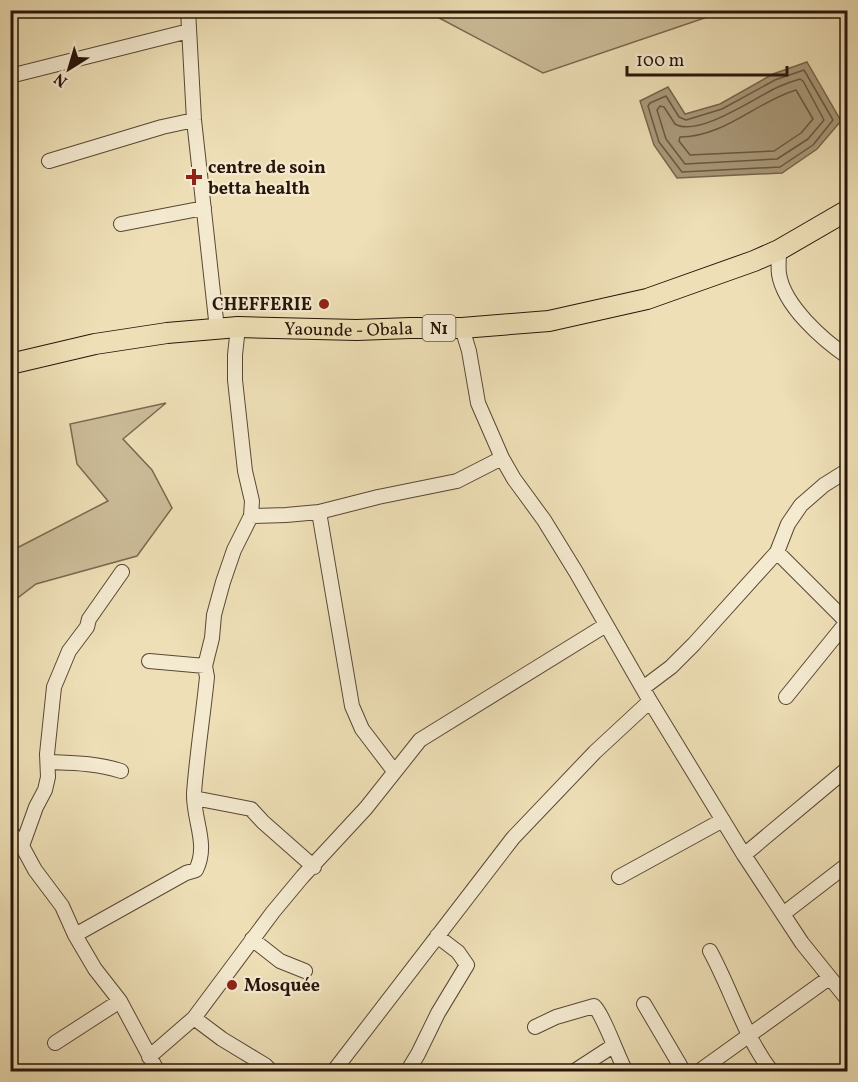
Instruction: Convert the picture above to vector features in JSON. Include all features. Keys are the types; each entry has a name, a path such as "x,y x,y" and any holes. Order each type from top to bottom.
{"highway":[{"name":"Yaounde - Obala","path":"10,364 95,344 167,333 238,327 357,330 462,328 549,321 647,299 779,250 848,210"}],"street":[{"path":"188,10 194,120 216,329"},
{"path":"10,76 189,31"},
{"path":"49,161 162,127 194,120"},
{"path":"121,224 204,208"},
{"path":"779,250 779,276 789,297 808,324 825,342 848,357"},
{"path":"75,935 186,873 196,870 201,860 201,837 194,798 207,677 205,666 212,638 214,615 223,582 234,550 251,516 252,501 245,471 235,380 238,327"},
{"path":"462,328 478,403 502,458 514,479 544,520 744,855 783,914 829,978 848,1000"},
{"path":"251,516 320,512 378,497 457,481 502,458"},
{"path":"643,688 671,667 694,644 777,552 788,524 801,505 824,484 848,470"},
{"path":"320,512 352,705 362,729 394,771"},
{"path":"777,552 847,623 786,697"},
{"path":"22,846 48,777 46,754 54,687 69,651 122,572"},
{"path":"10,831 62,906 75,935 95,969 120,1001 153,1067 194,1018 252,939 303,876 314,867 366,808 420,740 606,625"},
{"path":"149,661 205,666"},
{"path":"333,1071 529,819 595,752 650,701"},
{"path":"48,762 81,762 121,771"},
{"path":"744,855 848,768"},
{"path":"194,798 251,809 314,867"},
{"path":"619,877 723,820"},
{"path":"783,914 848,864"},
{"path":"407,1071 467,965 458,952 437,936"},
{"path":"252,939 280,961 305,971"},
{"path":"710,951 757,1051 772,1071"},
{"path":"698,1071 829,978"},
{"path":"55,1043 120,1001"},
{"path":"644,1004 684,1071"},
{"path":"535,1027 556,1017 594,1006 599,1011 626,1071"},
{"path":"194,1018 272,1071"},
{"path":"573,1071 613,1046"}],"shaded area":[{"path":"426,11 725,11 543,73"},
{"path":"166,403 123,439 152,470 172,508 137,556 36,584 11,603 11,551 108,501 77,464 70,424"}],"water":[{"path":"807,62 841,121 817,149 782,173 677,178 654,145 640,101 668,87 685,114 720,104 773,74"}],"place":[{"name":"centre de soin betta health","path":"194,177"},
{"name":"CHEFFERIE","path":"324,304"},
{"name":"Mosquée","path":"232,985"}]}
